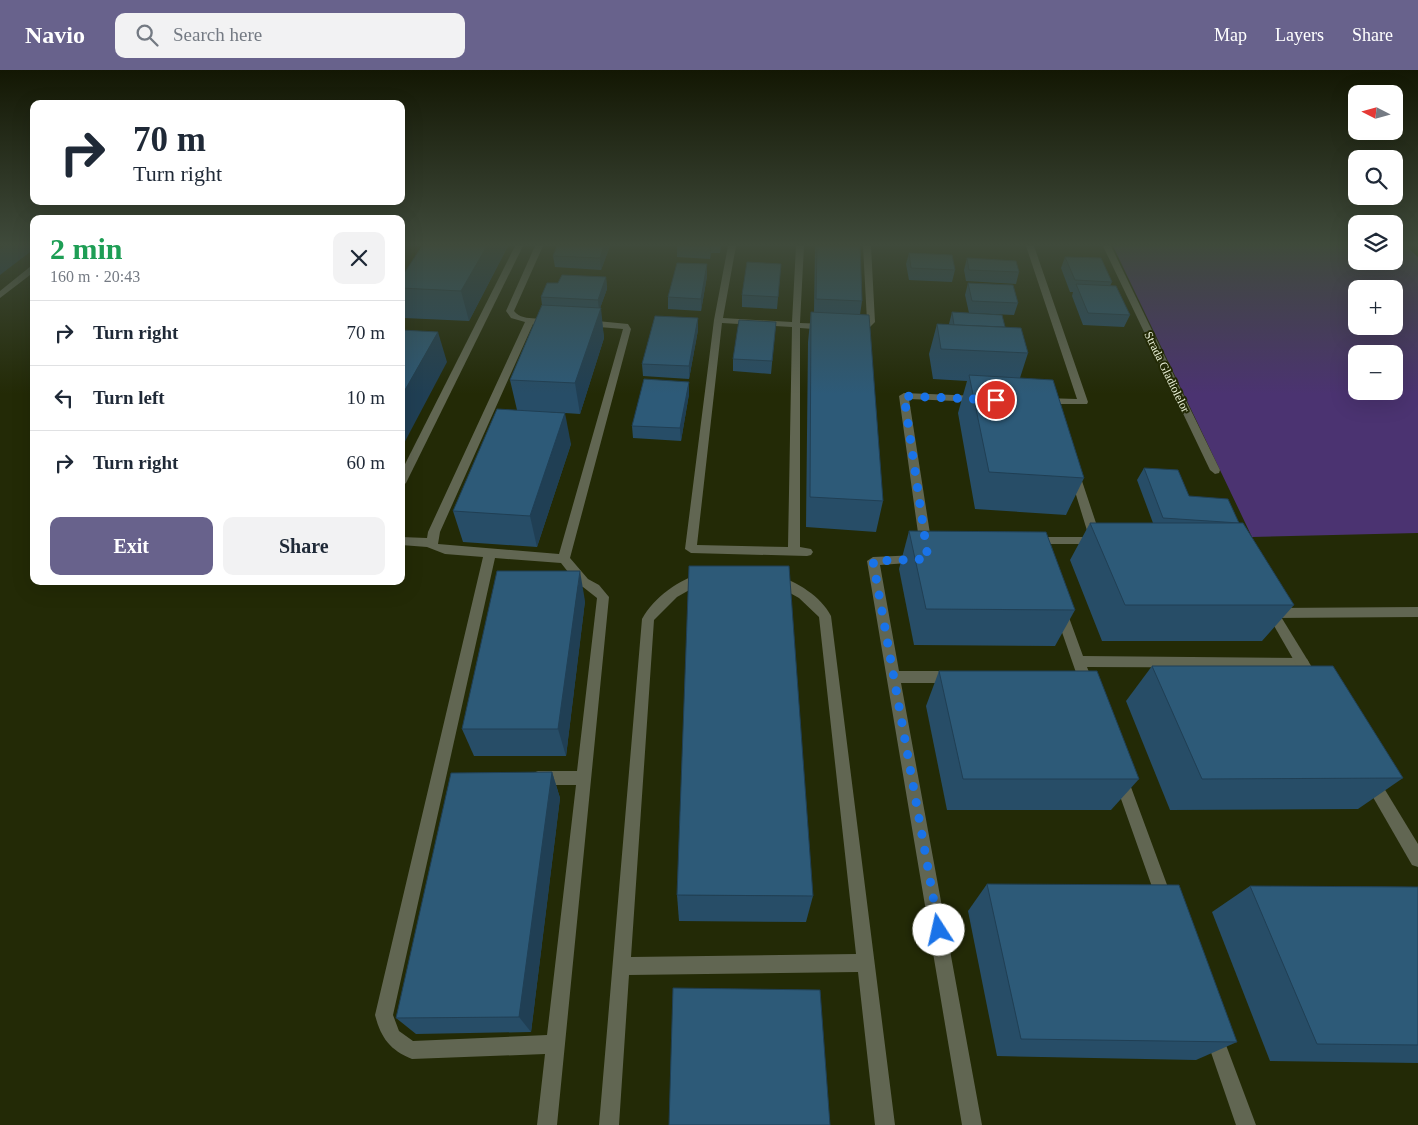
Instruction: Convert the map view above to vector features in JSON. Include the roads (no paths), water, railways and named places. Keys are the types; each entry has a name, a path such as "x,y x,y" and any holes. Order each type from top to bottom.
{"street":[{"path":"405,475 495,295"},
{"path":"517,295 510,311 514,316 530,321 560,322"},
{"path":"723,295 718,320 691,549 807,552"},
{"path":"794,551 797,295"},
{"path":"845,328 864,328 871,322 870,295"},
{"path":"1032,401 1053,406 1083,402 1047,295"},
{"name":"Strada Gladiolelor","path":"1131,295 1215,470"},
{"path":"718,320 835,327"},
{"path":"431,543 434,532 530,321"},
{"path":"564,559 627,329 619,324 580,323"},
{"path":"972,1125 873,561 928,559 929,540 904,396 992,399"},
{"path":"1017,541 1096,541 1069,457"},
{"path":"405,541 431,543 432,546 446,550 564,559 583,581 596,587 604,597 547,1125"},
{"path":"1035,541 1042,560"},
{"path":"490,553 384,1015 388,1030 396,1042 412,1050 557,1044"},
{"path":"609,1125 648,619 662,600 680,587 704,576 722,574"},
{"path":"759,574 788,584 812,600 825,616 885,1125"},
{"path":"484,582 504,581"},
{"path":"554,581 583,581"},
{"path":"1055,596 1092,698"},
{"path":"1263,597 1322,696"},
{"path":"1273,613 1418,612"},
{"path":"1079,661 1302,663"},
{"path":"894,677 971,676"},
{"path":"1115,762 1171,918"},
{"path":"1361,764 1418,859"},
{"path":"438,778 458,778"},
{"path":"526,778 584,778"},
{"path":"622,966 866,963"},
{"path":"1208,1020 1246,1125"}]}
